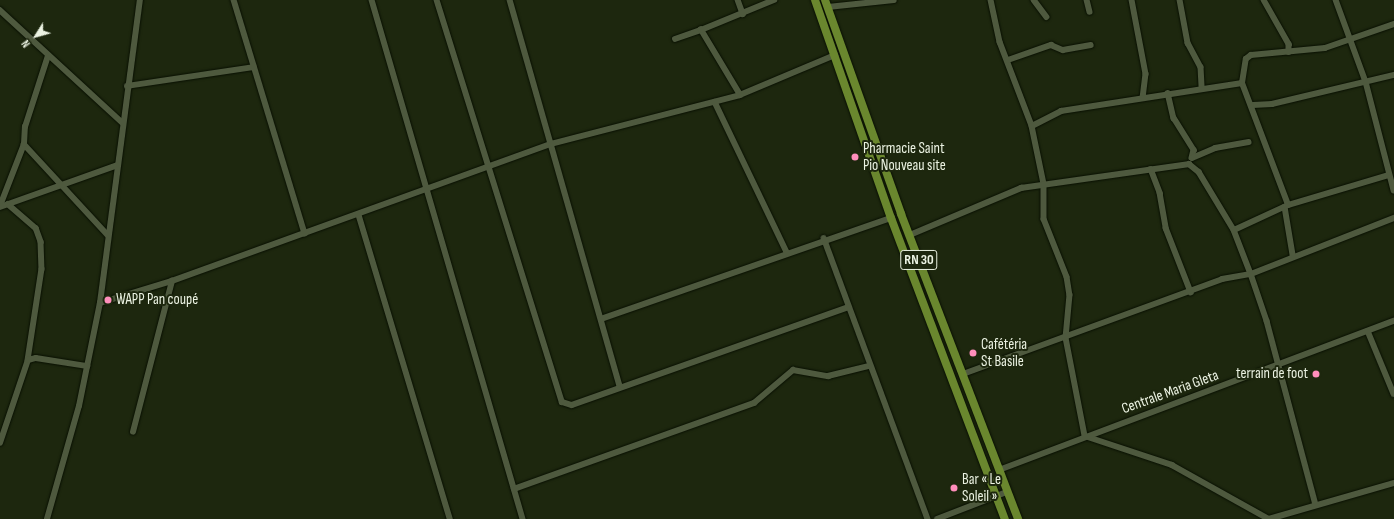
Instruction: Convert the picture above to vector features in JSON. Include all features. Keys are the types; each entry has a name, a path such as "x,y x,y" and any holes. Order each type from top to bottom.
{"main road":[{"name":"RN 30","path":"814,0 835,55 891,218 1005,519"},
{"name":"RN 30","path":"827,4 910,235 1018,519"}],"street":[{"path":"47,519 87,366 100,303 118,165 122,122 140,0"},
{"path":"234,0 305,233"},
{"path":"372,0 425,191 523,519"},
{"path":"437,0 562,402 572,405 620,386 848,307"},
{"path":"510,0 620,386"},
{"path":"738,0 743,14"},
{"path":"675,39 743,14 774,0"},
{"path":"827,4 894,0"},
{"path":"991,0 1008,60 1032,126 1044,184 1044,219 1062,262 1070,295 1066,338 1085,436 1172,465 1269,519 1394,483"},
{"path":"1034,0 1047,17"},
{"path":"1087,0 1090,12"},
{"path":"1132,0 1146,74 1143,96"},
{"path":"1180,0 1188,43 1201,67 1202,88"},
{"path":"1264,0 1289,44 1289,52"},
{"path":"1336,0 1352,39 1366,82 1394,190"},
{"path":"0,10 48,56 122,122"},
{"path":"1293,255 1287,206 1253,105 1242,83 1246,59 1251,55 1325,48 1394,24"},
{"path":"701,30 740,95"},
{"path":"1008,60 1051,45 1063,50 1091,46"},
{"path":"100,303 172,281 359,215 551,144 740,95 835,55"},
{"path":"0,207 24,144 25,127 48,56"},
{"path":"127,86 254,67"},
{"path":"1253,105 1272,104 1394,75"},
{"path":"1032,126 1061,111 1143,96 1242,83"},
{"path":"1168,93 1174,118 1194,150 1189,164"},
{"path":"715,102 787,252"},
{"path":"1192,158 1215,148 1248,142"},
{"path":"24,144 60,186 108,235"},
{"path":"910,235 1007,192 1044,184 1189,164 1200,172 1234,230 1251,274 1316,505"},
{"path":"0,207 118,165"},
{"path":"1151,169 1160,193 1166,228 1191,292"},
{"path":"1234,230 1287,206 1389,174"},
{"path":"0,443 28,360 42,269 41,242 36,228 8,204"},
{"path":"359,215 450,519"},
{"path":"601,319 824,238 891,218"},
{"path":"963,374 1066,338 1222,279 1251,274 1293,255 1394,218"},
{"path":"824,238 869,366 928,519"},
{"path":"133,432 172,281"},
{"name":"Centrale Maria Gleta","path":"999,470 1085,436 1277,366 1394,321"},
{"path":"1368,331 1394,394"},
{"path":"28,360 36,358 87,366"},
{"path":"514,489 754,403 793,370 828,376 869,366"},
{"path":"937,519 1007,492"}],"place":[{"name":"Pharmacie Saint Pio Nouveau site","path":"855,157"},
{"name":"WAPP Pan coupé","path":"108,300"},
{"name":"Cafétéria St Basile","path":"973,353"},
{"name":"terrain de foot","path":"1316,374"},
{"name":"Bar « Le Soleil »","path":"954,488"}]}
